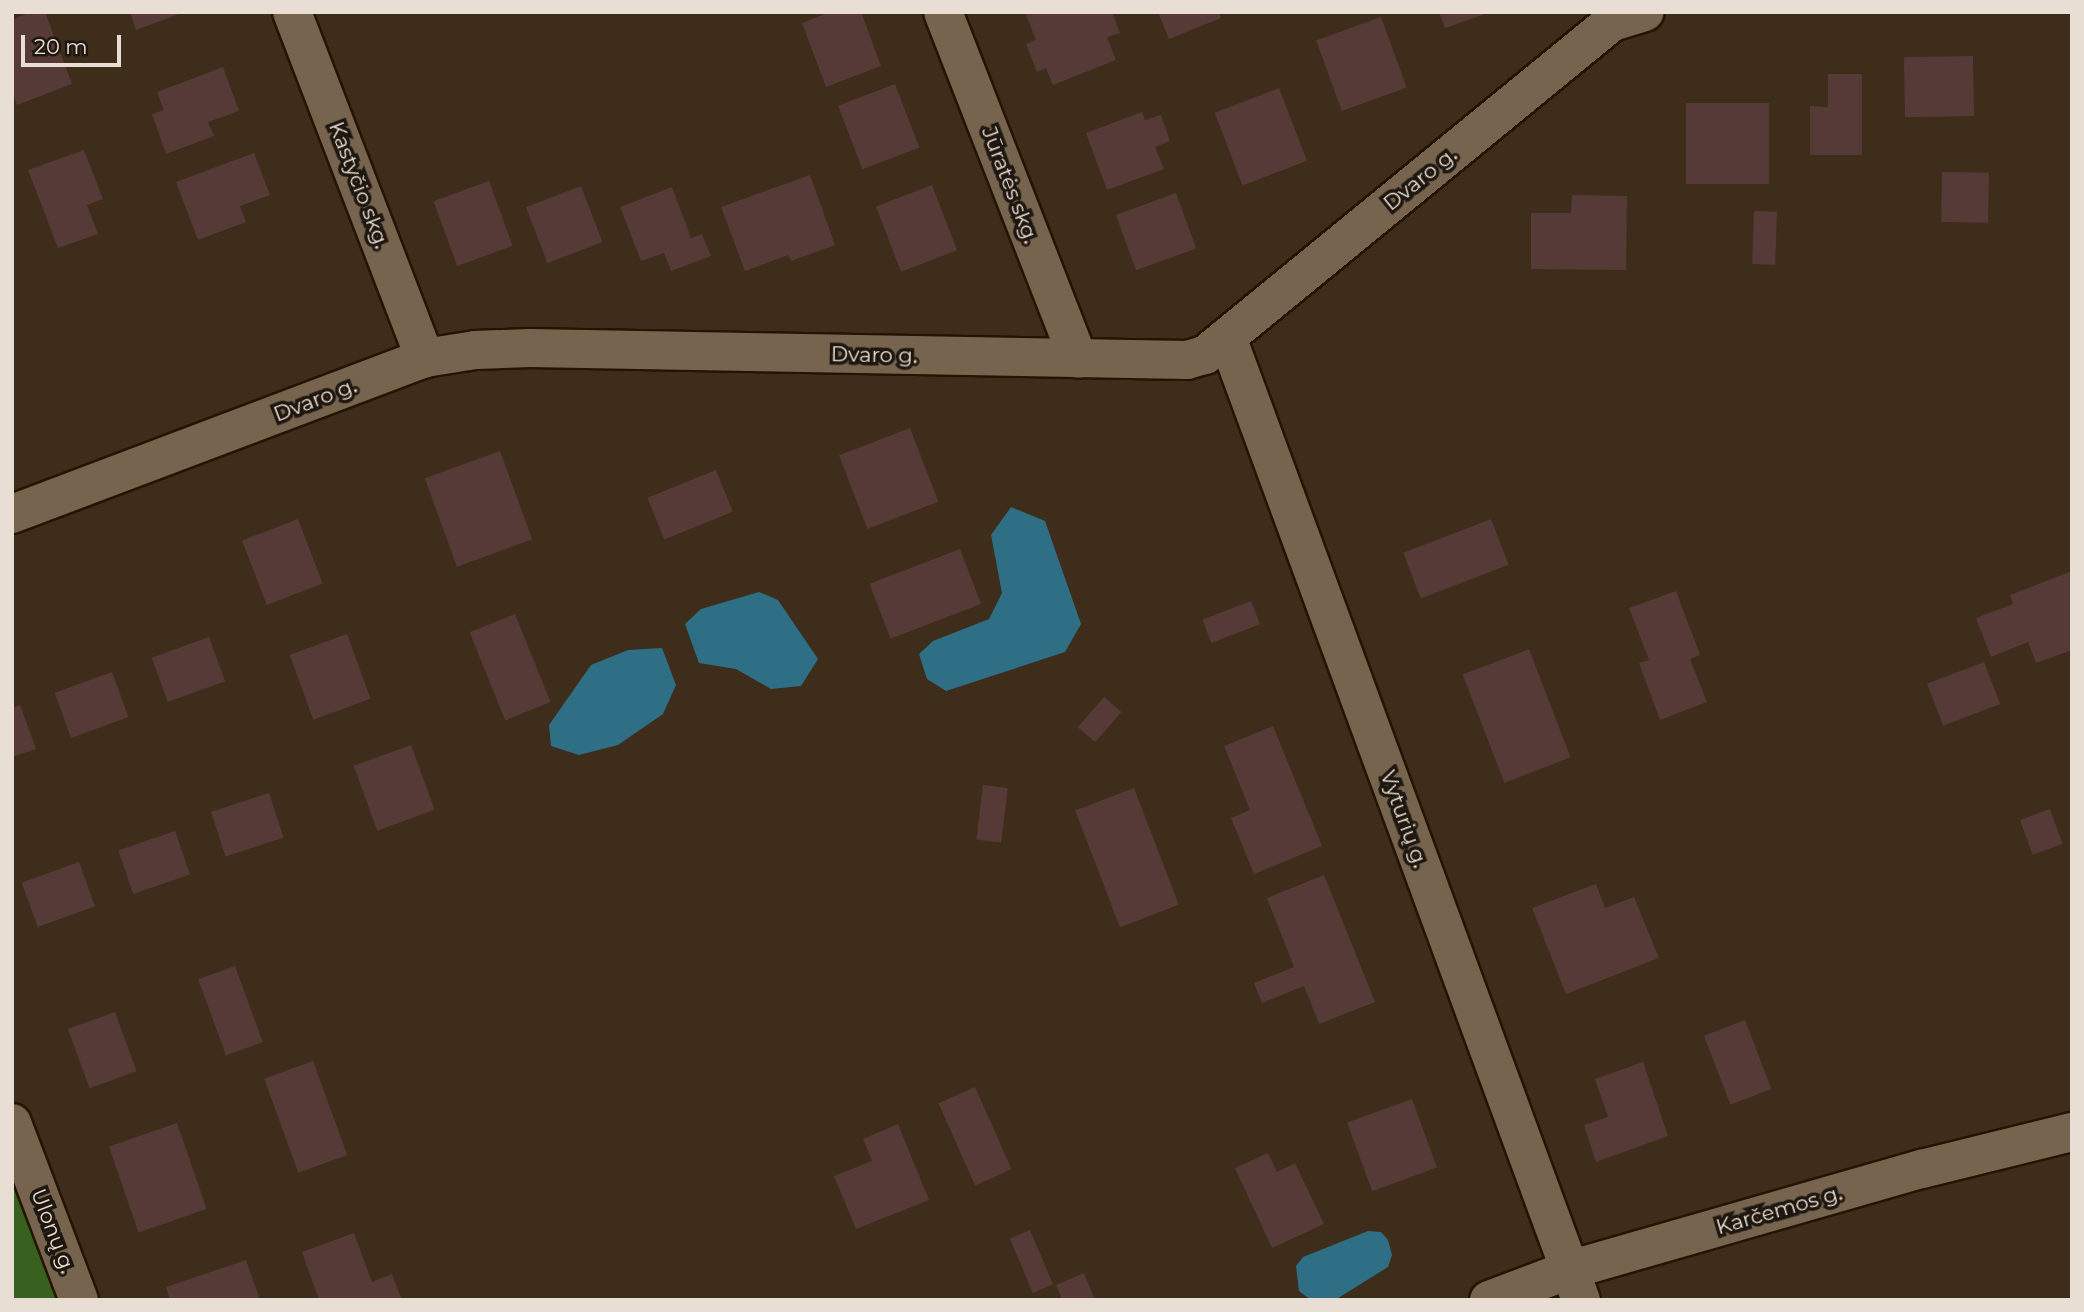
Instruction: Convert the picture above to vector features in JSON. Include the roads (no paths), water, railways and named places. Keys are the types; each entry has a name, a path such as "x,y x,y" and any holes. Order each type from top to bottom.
{"street":[{"name":"Kastyčio skg.","path":"292,12 425,358"},
{"name":"Jūratės skg.","path":"943,12 1078,359"},
{"name":"Dvaro g.","path":"12,514 425,358 475,350 530,348 1187,360 1205,355 1621,16"},
{"name":"Vyturių g.","path":"1227,337 1575,1285"},
{"name":"Ulonų g.","path":"12,1123 79,1300"},
{"name":"Karčemos g.","path":"1489,1300 1575,1285 1922,1169 2072,1132"}],"water":[{"path":"1011,507 1045,521 1081,624 1065,652 946,691 927,679 919,654 933,641 989,619 1002,593 991,535"},
{"path":"759,592 778,600 818,659 801,686 771,689 736,669 699,663 685,624 701,609"},
{"path":"662,648 676,685 663,714 618,745 579,755 551,746 549,725 591,665 628,650"},
{"path":"1368,1231 1381,1232 1388,1240 1392,1255 1388,1267 1335,1300 1311,1300 1299,1291 1296,1266 1303,1257"}]}
